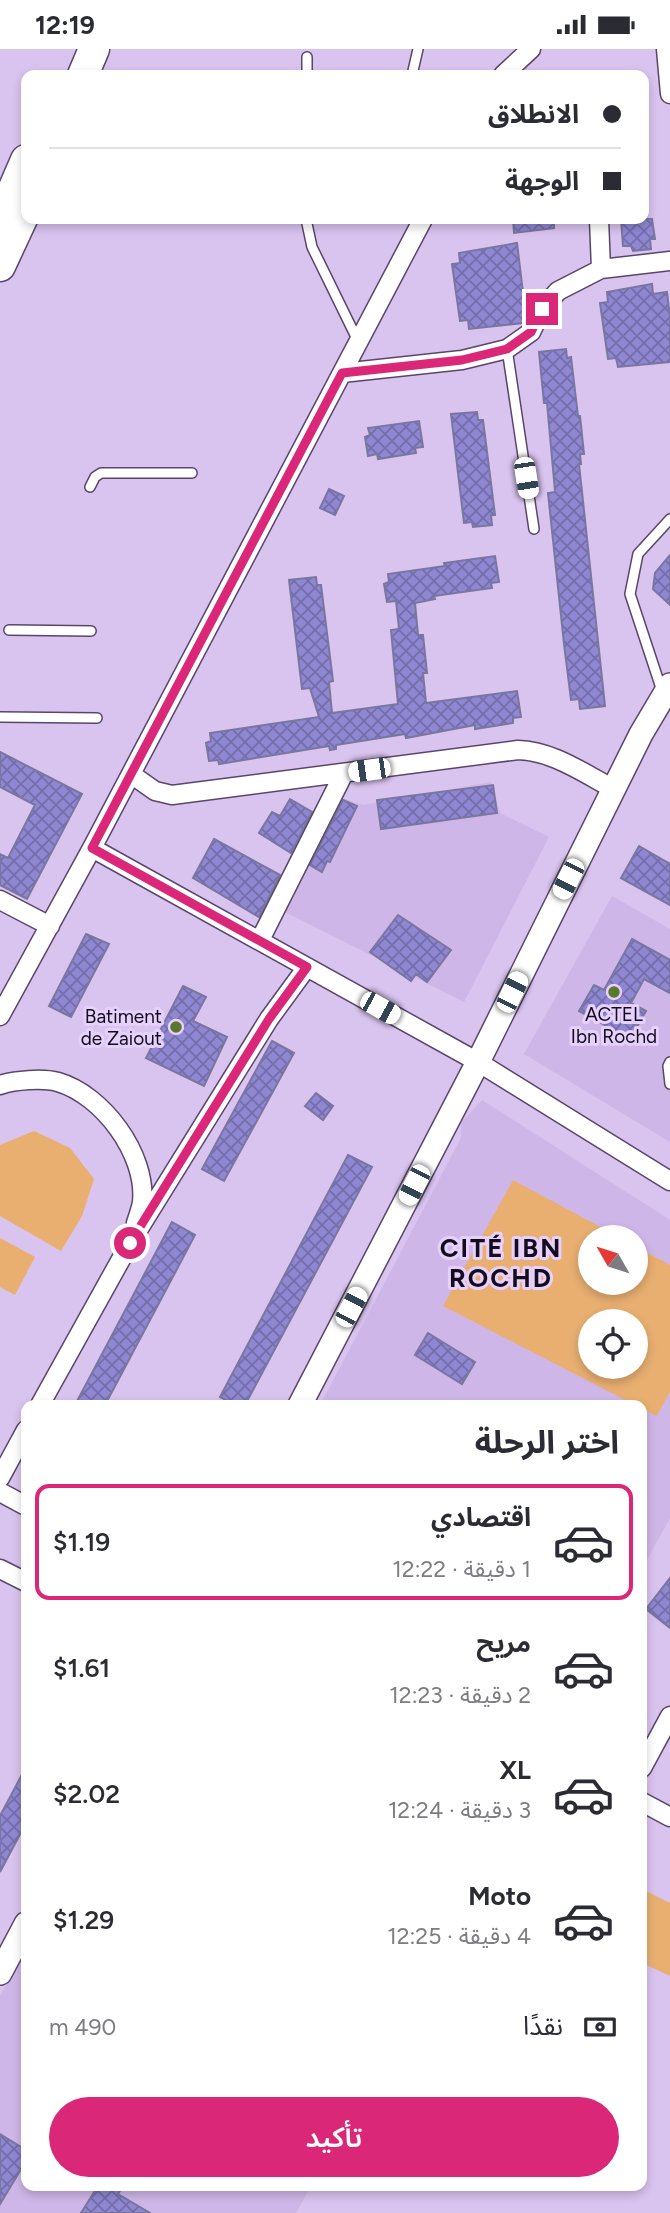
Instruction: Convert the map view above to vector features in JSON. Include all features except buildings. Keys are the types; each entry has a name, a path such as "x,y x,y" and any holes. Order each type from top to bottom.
{"highway":[{"path":"64,70 73,49"},
{"path":"85,70 94,49"},
{"path":"0,220 17,182"},
{"path":"0,267 17,182"}],"street":[{"path":"508,70 531,49"},
{"path":"666,49 670,94"},
{"path":"0,1016 92,848 420,224"},
{"path":"598,224 601,269"},
{"path":"342,373 462,360 507,349 531,332 542,309 558,291 601,269 670,261"},
{"path":"303,1400 478,1062 614,789 668,694"},
{"path":"131,774 155,791 172,795 518,750 536,751 553,757 614,789"},
{"path":"260,940 344,773"},
{"path":"92,848 478,1062 670,1181"},
{"path":"0,900 50,926"},
{"path":"43,1400 130,1243 269,1019 307,967"},
{"path":"0,1085 13,1081 57,1082 86,1096 117,1126 137,1163 142,1202 130,1243"},
{"path":"0,1478 21,1439"},
{"path":"0,1492 21,1503"},
{"path":"0,1569 21,1579"},
{"path":"647,1759 670,1716"},
{"path":"647,1805 670,1817"},
{"path":"0,1973 21,1933"}],"lane":[{"path":"413,70 418,49"},
{"path":"307,57 307,70"},
{"path":"307,224 312,247 358,341"},
{"path":"507,349 534,529"},
{"path":"90,487 95,477 101,473 192,473"},
{"path":"668,694 629,594 638,554 670,519"},
{"path":"9,630 91,631"},
{"path":"0,717 97,718"},
{"path":"670,1062 670,1084"}],"shaded area":[{"path":"491,782 500,813 549,837 464,1002 285,912 342,798 363,805"},
{"name":"ACTEL Ibn Rochd","path":"612,896 670,929 670,1142 524,1054"},
{"path":"482,1100 670,1220 670,1518 647,1560 647,1400 323,1400 461,1138 461,1123"},
{"path":"34,1131 70,1148 94,1179 82,1216 61,1251 0,1216 0,1145"},
{"path":"513,1180 597,1225 578,1225 578,1295 648,1295 648,1253 670,1265 670,1392 657,1416 647,1411 647,1400 625,1400 585,1379 648,1379 648,1309 578,1309 578,1376 443,1306"},
{"path":"0,1238 35,1257 15,1295 0,1287"},
{"path":"647,1892 670,1903 670,1976 647,1965"},
{"path":"21,1956 21,2191 308,2191 296,2213 0,2213 0,1996"}],"place":[{"name":"ACTEL Ibn Rochd","path":"614,992"},
{"name":"Batiment de Zaiout","path":"176,1027"}],"district":[{"name":"CITÉ IBN ROCHD","path":"501,1262"}],"route":[{"path":"130,1243 269,1019 307,967 92,848 342,373 462,360 507,349 531,332 542,309"}]}
